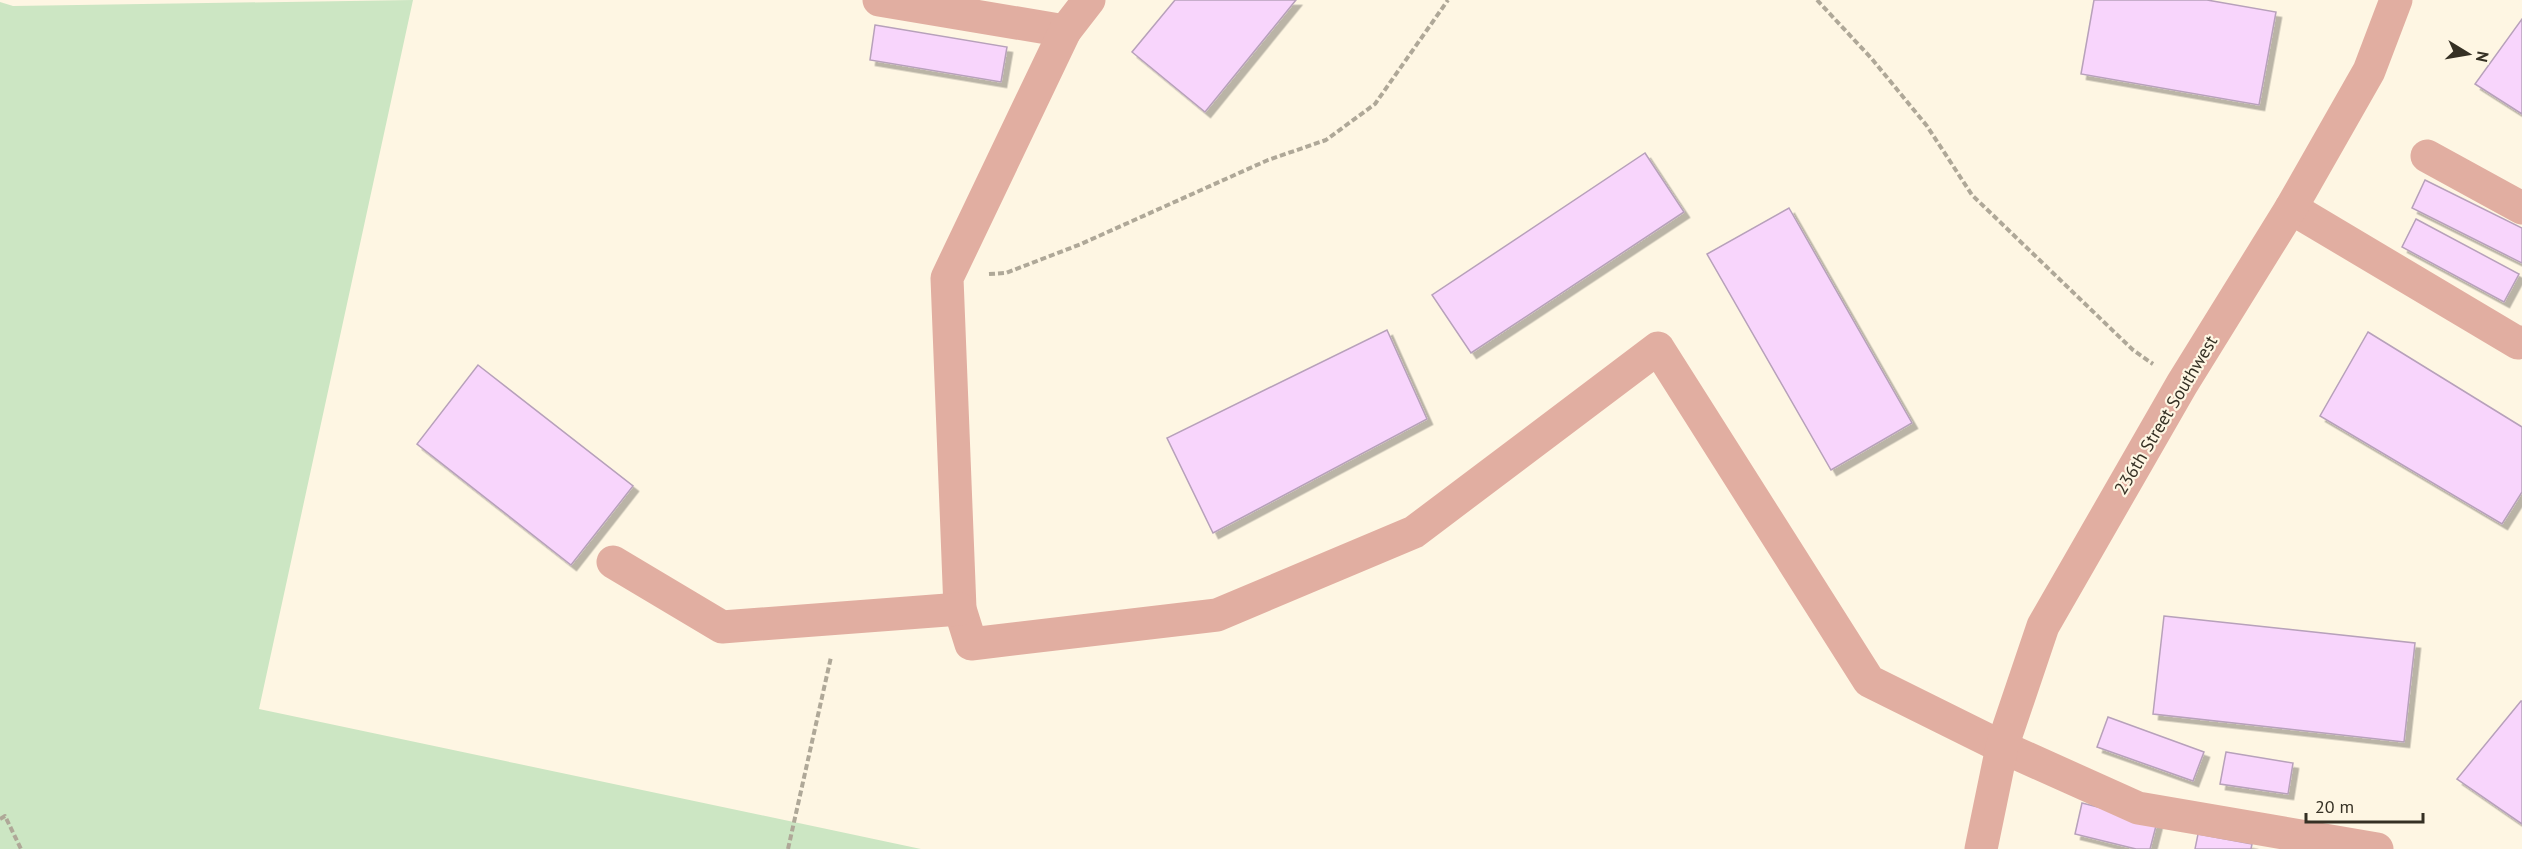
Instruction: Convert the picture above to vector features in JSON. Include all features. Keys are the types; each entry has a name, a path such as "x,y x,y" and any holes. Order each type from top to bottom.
{"street":[{"path":"879,0 1065,31"},
{"path":"1089,0 1065,31 947,278 960,609 971,644 1217,615 1414,532 1658,348 1869,681 2002,747 2138,808 2289,841 2377,849"},
{"name":"236th Street Southwest","path":"1981,849 2002,747 2043,626 2182,384 2291,208 2369,71 2396,0"},
{"path":"2427,156 2522,208"},
{"path":"2291,208 2518,343 2522,342"},
{"path":"613,562 722,627 960,609"}],"path":[{"path":"947,278 1006,273 1081,244 1268,160 1326,140 1375,104 1448,0"},
{"path":"1816,0 1872,59 1927,126 1972,195 2133,350 2182,384"},
{"path":"788,849 840,618"},
{"path":"0,819 5,816 21,849"}],"green space":[{"path":"413,0 259,709 921,849 0,849 0,2 13,6"}],"building":[{"path":"1175,0 1296,0 1205,112 1132,52"},
{"path":"2094,0 2207,0 2276,12 2259,105 2081,74"},
{"path":"2522,19 2522,114 2475,84"},
{"path":"875,25 1007,47 1001,82 870,60"},
{"path":"1645,153 1684,212 1471,353 1432,295"},
{"path":"2425,180 2522,228 2522,263 2412,208"},
{"path":"1789,208 1912,423 1831,470 1707,254"},
{"path":"2416,219 2519,274 2504,302 2402,247"},
{"path":"1387,330 1427,419 1213,533 1167,438"},
{"path":"2368,332 2522,427 2522,492 2502,524 2320,416"},
{"path":"478,365 633,486 571,565 417,444"},
{"path":"2164,616 2415,643 2404,742 2153,714"},
{"path":"2522,701 2522,824 2457,779"},
{"path":"2108,717 2204,752 2193,781 2097,747"},
{"path":"2226,752 2293,763 2288,794 2220,784"},
{"path":"2082,803 2157,822 2150,849 2136,849 2075,834"},
{"path":"2198,834 2252,844 2251,849 2195,849"}]}
